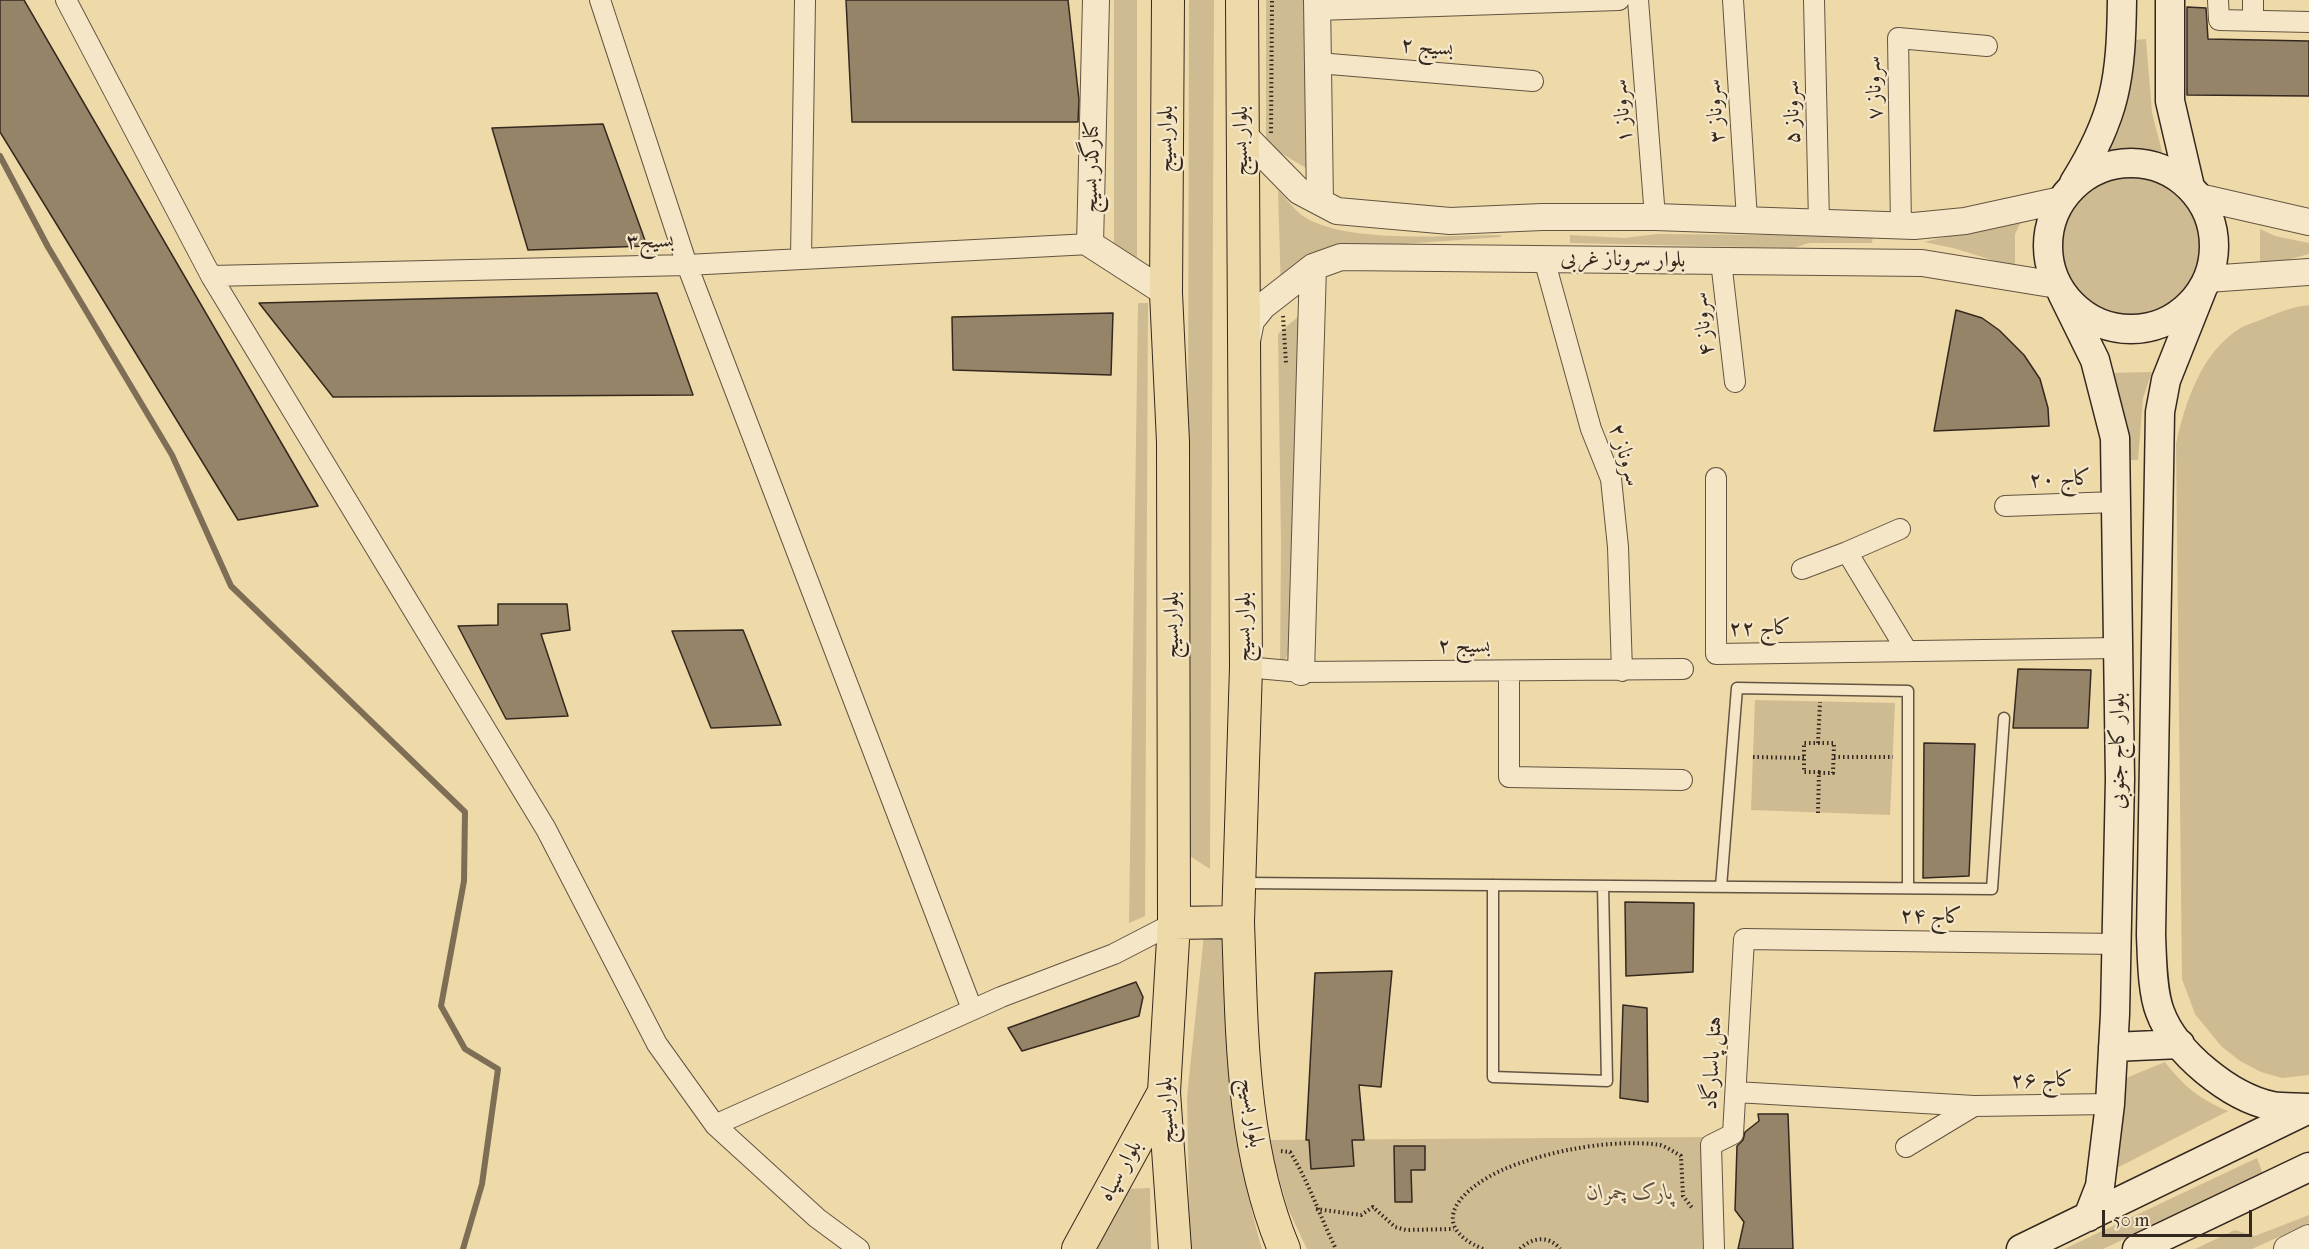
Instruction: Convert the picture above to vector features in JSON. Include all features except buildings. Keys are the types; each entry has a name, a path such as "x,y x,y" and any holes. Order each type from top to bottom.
{"main road":[{"name":"بلواربسیج","path":"1168,0 1166,293 1173,442 1174,923 1164,1092 1175,1249"},
{"name":"بلوار بسیج","path":"1242,0 1246,667 1238,922 1246,1100 1268,1210 1284,1249"},
{"path":"2121,0 2121,54 2115,97 2097,146 2065,195 2052,220 2048,242 2050,264 2060,289 2081,313 2106,325 2134,329 2161,324 2185,309 2205,283 2214,258 2214,237 2209,216 2195,192 2170,100 2170,0"},
{"path":"2065,195 2091,173 2125,164 2143,163 2169,171 2195,192"},
{"name":"بلوار کاج جنوبی","path":"2205,283 2166,380 2160,412 2151,935 2160,1012 2180,1044 2219,1083 2272,1106 2309,1109"},
{"name":"بلوار کاج جنوبی","path":"2060,289 2095,360 2115,438 2120,778 2113,1047 2110,1104 2100,1186 2088,1217"},
{"path":"2116,497 2158,492"},
{"path":"1174,923 1238,922"},
{"path":"2113,1047 2180,1044"},
{"name":"بلوار سپاه","path":"1078,1249 1164,1092"},
{"path":"2020,1249 2309,1109"},
{"path":"2137,1249 2309,1167"}],"street":[{"path":"66,0 211,276 546,829 657,1044 715,1125 817,1218 859,1249"},
{"path":"600,0 687,265 972,1009"},
{"path":"801,257 805,0"},
{"name":"کنارگذر بسیج","path":"1096,0 1090,244 1166,293"},
{"path":"1320,202 1317,5 1619,0"},
{"name":"سروناز ۱","path":"1638,0 1655,217"},
{"name":"سروناز ۳","path":"1733,0 1747,219"},
{"name":"سروناز ۵","path":"1814,0 1819,222"},
{"path":"2218,0 2219,20 2309,22"},
{"path":"2253,0 2253,20"},
{"name":"سروناز ۷","path":"1901,226 1898,38 1987,46"},
{"name":"بسیج ۲","path":"1318,63 1533,81"},
{"name":"بلوار سروناز غربی","path":"1242,133 1299,191 1337,211 1450,221 1542,217 1655,217 1901,226 1965,222 2065,195"},
{"path":"2195,192 2309,222"},
{"path":"1542,217 1536,239 1544,259"},
{"path":"1898,263 1905,242 1901,226"},
{"name":"بسیج۳","path":"211,276 687,265 801,257 1090,244"},
{"name":"بلوار سروناز غربی","path":"1243,362 1251,321 1263,306 1313,267 1341,257 1922,263 2060,289"},
{"name":"سروناز ۲","path":"1544,259 1591,429 1611,479 1618,547 1622,671"},
{"name":"سروناز ۴","path":"1721,261 1735,382"},
{"path":"1301,672 1313,267"},
{"path":"2205,283 2309,272"},
{"name":"کاج ۲۲","path":"1716,478 1716,654 2118,648"},
{"name":"کاج ۲۰","path":"2005,506 2116,497"},
{"path":"1802,569 1900,529"},
{"path":"1847,552 1907,651"},
{"name":"بسیج ۲","path":"1246,667 1301,672 1683,669"},
{"path":"1509,671 1509,777 1682,780"},
{"path":"715,1125 972,1009 1114,954 1174,923"},
{"name":"کاج ۲۴","path":"1744,939 2116,944"},
{"name":"هتل پاسارگاد","path":"1714,1249 1711,1145 1733,1134 1744,939"},
{"name":"کاج ۲۶","path":"1736,1092 1974,1106 2110,1104"},
{"path":"1906,1147 1974,1106"},
{"path":"2288,1249 2309,1238"}],"lane":[{"path":"1721,887 1737,688 1908,691 1908,888"},
{"path":"1239,883 1992,889 2004,718"},
{"path":"1493,885 1493,1077 1607,1081 1603,886"}],"path":[{"path":"1270,163 1272,0"},
{"path":"1818,743 1820,702"},
{"path":"1804,743 1834,743 1834,757 1833,773 1804,772 1804,743"},
{"path":"1753,757 1804,758"},
{"path":"1834,757 1893,757"},
{"path":"1818,813 1819,773"},
{"path":"1483,1249 1458,1235 1451,1222 1453,1211 1466,1193 1504,1169 1573,1149 1605,1146 1663,1146 1681,1155 1683,1196 1698,1215"},
{"path":"1271,1151 1290,1152 1300,1167 1335,1249"},
{"path":"1316,1209 1361,1215 1372,1208 1395,1227 1454,1229"},
{"path":"1520,1249 1534,1240 1542,1239 1550,1241 1560,1249"}],"green space":[{"path":"1114,0 1137,0 1137,263 1114,244"},
{"path":"1189,0 1214,0 1210,869 1187,854"},
{"path":"1266,0 1305,0 1306,168 1266,144"},
{"path":"2146,39 2152,113 2164,159 2134,151 2120,152 2103,158 2119,131 2126,107 2133,40"},
{"path":"2129,171 2143,172 2157,177 2180,192 2195,215 2200,229 2200,257 2195,271 2180,294 2157,309 2143,314 2129,315 2115,314 2101,309 2078,294 2063,271 2058,257 2057,243 2058,229 2063,215 2078,192 2101,177 2115,172"},
{"path":"1278,190 1300,214 1318,224 1341,230 1396,236 1501,235 1501,237 1375,246 1281,292"},
{"path":"2023,218 2015,234 2015,267 1953,248 1924,242"},
{"path":"2260,229 2275,236 2309,243 2309,254 2260,267"},
{"path":"1657,234 1873,236 1872,243 1809,243 1794,248 1570,243 1570,235 1624,238"},
{"path":"1315,302 1306,616 1280,670 1278,334"},
{"path":"1138,303 1148,303 1145,916 1129,923"},
{"path":"2309,305 2309,1075 2282,1078 2261,1072 2240,1061 2221,1046 2195,1014 2182,979 2176,444 2190,396 2214,351 2226,339 2248,324 2286,310"},
{"path":"2152,372 2143,398 2138,460 2127,460 2109,373"},
{"path":"1755,700 1895,703 1890,815 1751,810"},
{"path":"1204,935 1223,935 1230,1054 1238,1133 1252,1211 1262,1249 1190,1249 1187,1097"},
{"path":"2165,1062 2193,1091 2228,1111 2115,1169 2121,1143 2121,1080"},
{"name":"پارک چمران","path":"1706,1137 1709,1249 1307,1249 1288,1209 1268,1140"},
{"path":"2257,1158 2263,1174 2103,1249 2064,1249"},
{"path":"1150,1188 1151,1249 1093,1249 1124,1189"},
{"path":"2309,1215 2309,1223 2252,1249 2195,1249 2235,1230 2255,1236"}],"waterway":[{"path":"0,156 48,247 172,455 231,586 465,812 464,881 441,1006 465,1049 498,1069 482,1184 463,1249"}]}
